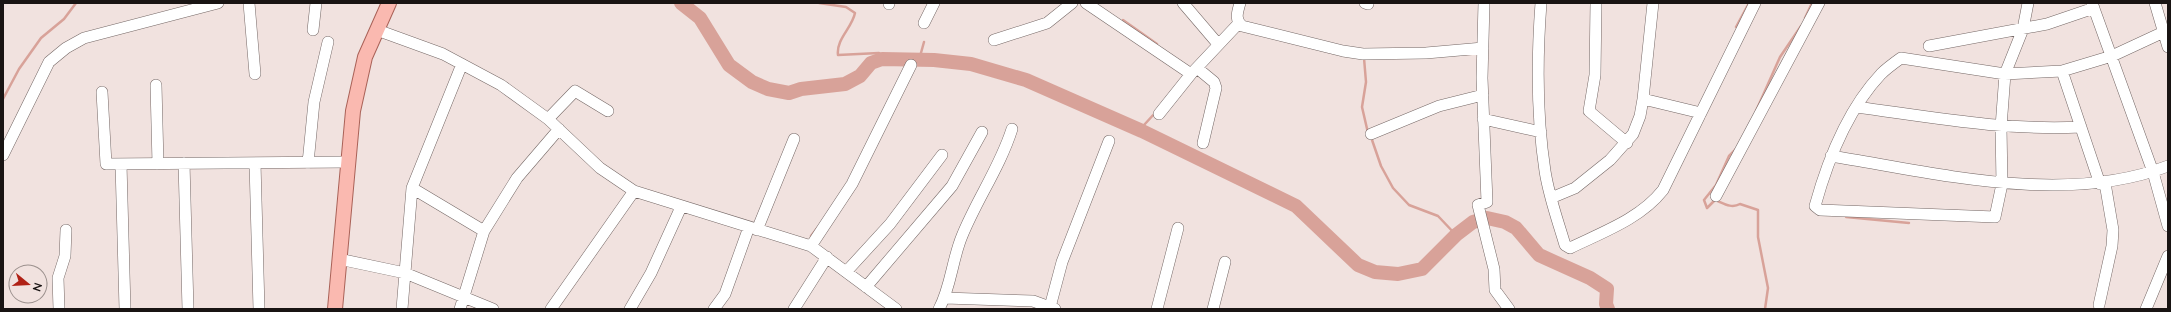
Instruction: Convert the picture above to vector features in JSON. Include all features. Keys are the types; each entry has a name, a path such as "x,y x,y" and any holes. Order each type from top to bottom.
{"main road":[{"path":"335,309 353,111 365,58 389,3"}],"street":[{"path":"3,155 49,62 66,48 84,38 218,3"},
{"path":"250,3 255,74"},
{"path":"313,30 316,3"},
{"path":"924,23 934,3"},
{"path":"994,40 1047,23 1072,3"},
{"path":"1086,3 1214,82 1216,88 1203,143"},
{"path":"1184,3 1218,44"},
{"path":"1240,3 1236,15 1239,23 1246,28 1363,54 1426,53 1483,48"},
{"path":"1484,3 1483,120 1487,202 1478,205 1485,228 1494,269 1495,290 1509,309"},
{"path":"1541,3 1541,132 1545,173 1565,246 1569,248 1634,217 1655,201 1663,190 1754,3"},
{"path":"1596,3 1594,75 1589,111 1627,143"},
{"path":"1551,198 1576,188 1610,160 1627,143 1637,125 1643,99 1654,3"},
{"path":"1716,196 1819,3"},
{"path":"2028,3 2023,30 2005,74 2001,127 2002,184 1996,216 1820,210 1815,206 1831,156 1856,107 1881,74 1903,58 2005,74 2062,71 2112,56 2166,31"},
{"path":"2155,3 2166,31 2168,47"},
{"path":"1929,46 2023,30 2059,21 2093,5 2153,172 2168,226"},
{"path":"1159,114 1194,71 1239,23"},
{"path":"377,30 443,54 502,85 548,119 600,168 634,191 811,246 866,287 888,307"},
{"path":"308,163 314,102 328,42"},
{"path":"402,309 412,188 462,64"},
{"path":"811,246 852,184 911,65"},
{"path":"2062,71 2102,183 2113,230 2112,246 2099,305"},
{"path":"156,85 158,164"},
{"path":"548,119 575,91 608,111"},
{"path":"102,92 106,164 348,162"},
{"path":"1371,134 1439,106 1483,95"},
{"path":"1643,99 1701,113"},
{"path":"1856,107 2001,127 2041,129 2081,127"},
{"path":"1483,120 1541,132"},
{"path":"460,309 484,231 517,178 559,129"},
{"path":"939,309 945,298 962,236 1002,159 1012,129"},
{"path":"866,287 952,186 982,132"},
{"path":"714,309 725,294 794,138"},
{"path":"945,298 1021,305 1034,302 1053,308 1062,262 1109,141"},
{"path":"846,272 899,213 942,155"},
{"path":"1831,156 2002,184 2102,183 2153,172 2168,166"},
{"path":"184,163 188,309"},
{"path":"255,163 258,309"},
{"path":"121,164 125,309"},
{"path":"412,188 484,231"},
{"path":"551,309 634,191"},
{"path":"630,309 651,273 682,207"},
{"path":"1157,309 1178,228"},
{"path":"59,309 58,278 65,256 66,230"},
{"path":"2146,309 2168,256"},
{"path":"794,309 827,257"},
{"path":"339,259 405,273 493,309"},
{"path":"1213,309 1225,262"}],"waterway":[{"path":"3,99 19,69 41,38 64,19 76,3"},
{"path":"681,3 700,18 729,65 752,82 768,89 789,93 801,89 845,84 860,76 871,63 882,59 934,60 971,64 1026,80 1142,131 1296,206 1358,265 1375,272 1398,274 1422,269 1456,235 1473,222 1487,218 1505,222 1516,228 1539,255 1590,278 1607,289 1606,304 1608,309"},
{"path":"819,3 846,7 855,13 851,24 839,44 838,55 879,53 888,59"},
{"path":"1736,27 1749,3"},
{"path":"1805,18 1812,3"},
{"path":"1123,20 1157,44"},
{"path":"1756,111 1780,57 1801,26"},
{"path":"919,60 924,42"},
{"path":"1364,58 1366,82 1362,107 1368,133"},
{"path":"1142,131 1144,125 1155,113"},
{"path":"1371,137 1381,166 1393,188 1409,205 1438,216 1456,235"},
{"path":"1736,149 1729,156 1716,185 1704,200 1707,208 1715,200 1727,205 1733,206 1740,204 1758,210 1758,237 1768,288 1765,309"},
{"path":"1846,217 1909,223"},
{"path":"811,236 818,227"}]}
